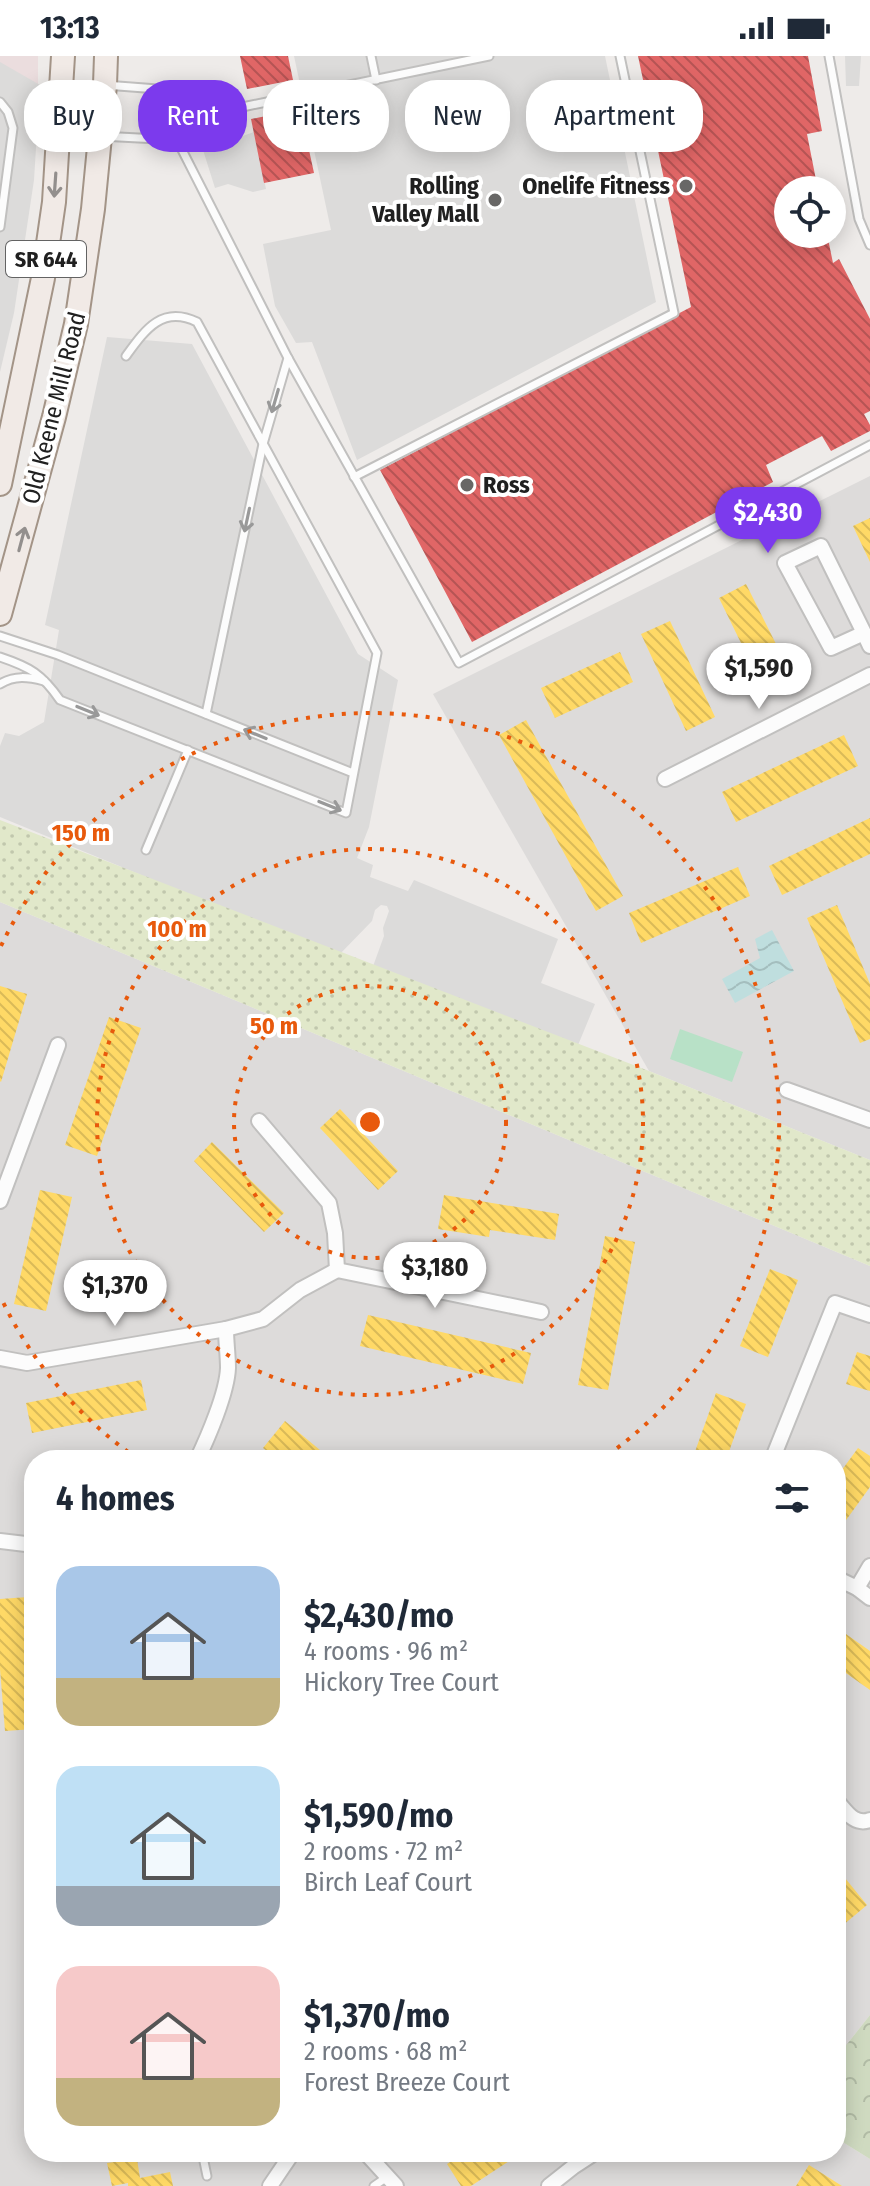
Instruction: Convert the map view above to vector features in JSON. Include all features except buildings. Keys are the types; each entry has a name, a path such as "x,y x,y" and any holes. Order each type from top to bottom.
{"main road":[{"name":"Old Keene Mill Road","path":"62,80 63,56"},
{"name":"Old Keene Mill Road","path":"105,80 106,56"},
{"name":"Old Keene Mill Road","path":"0,484 43,278 54,202 57,152"},
{"name":"Old Keene Mill Road","path":"0,614 76,324 98,152"}],"street":[{"path":"821,546 867,640 831,648 785,563 821,546"},
{"path":"665,779 870,675"},
{"path":"0,1201 58,1045"},
{"path":"787,1090 870,1120"},
{"path":"259,1121 329,1203 335,1233 337,1270"},
{"path":"0,1358 27,1363 226,1329 263,1319 300,1290 337,1270 541,1312"},
{"path":"776,1450 835,1303 870,1315"},
{"path":"201,1450 226,1384 226,1329"},
{"path":"0,1541 24,1544"},
{"path":"857,1588 870,1566"},
{"path":"846,1583 870,1598"},
{"path":"846,1811 862,1823 870,1820"},
{"path":"270,2186 286,2162"},
{"path":"374,2162 392,2181"},
{"path":"549,2186 581,2162"}],"lane":[{"path":"371,56 376,80 489,56"},
{"path":"354,477 674,313 620,56"},
{"path":"829,56 859,219 870,245"},
{"path":"0,102 8,112 13,128 0,227"},
{"path":"183,152 288,358 459,663 870,445"},
{"path":"0,657 25,666 48,682 60,700 346,813 377,653 197,322 185,316 164,317 145,331 126,356"},
{"path":"206,714 263,444 288,358"},
{"path":"0,636 58,655 353,773"},
{"path":"0,684 15,677 48,682"},
{"path":"146,850 188,750"},
{"path":"204,2162 207,2176"},
{"path":"374,2186 392,2181"}],"shaded area":[{"path":"0,56 38,56 38,80 24,80 24,84 0,71"},
{"path":"294,56 605,56 610,80 526,80 526,152 625,152 656,302 357,460 312,342 296,343 275,306 263,244 331,230 314,152 389,152 389,80 299,80"},
{"path":"845,56 861,56 859,86 846,86"},
{"path":"0,62 31,80 24,80 24,152 36,152 14,313 0,372"},
{"path":"254,132 266,189 253,192 228,184 215,188 204,152 247,152 247,134"},
{"path":"107,337 192,344 358,654 398,680 369,827 357,858 373,865 370,877 408,891 414,880 558,939 541,983 595,1004 576,1050 372,969 384,936 383,928 389,911 387,906 381,905 375,910 372,921 338,956 0,817 0,746 5,733 19,736 44,722 59,630 45,625"},
{"path":"870,476 870,1160 649,1071 433,694"},
{"path":"0,902 870,1266 870,2015 846,2045 846,1450 24,1450 24,2162 846,2162 846,2144 870,2159 870,2186 0,2186"}],"green space":[{"path":"0,820 649,1071 870,1160 870,1266 0,902"},
{"path":"680,1029 743,1052 732,1082 670,1059"},
{"path":"870,2015 870,2159 846,2144 846,2045"}],"water":[{"path":"772,930 794,971 735,1003 722,979 760,958 755,939"}],"place":[{"name":"Onelife Fitness","path":"686,186"},
{"name":"Rolling Valley Mall","path":"495,200"},
{"name":"Ross","path":"467,485"}]}
